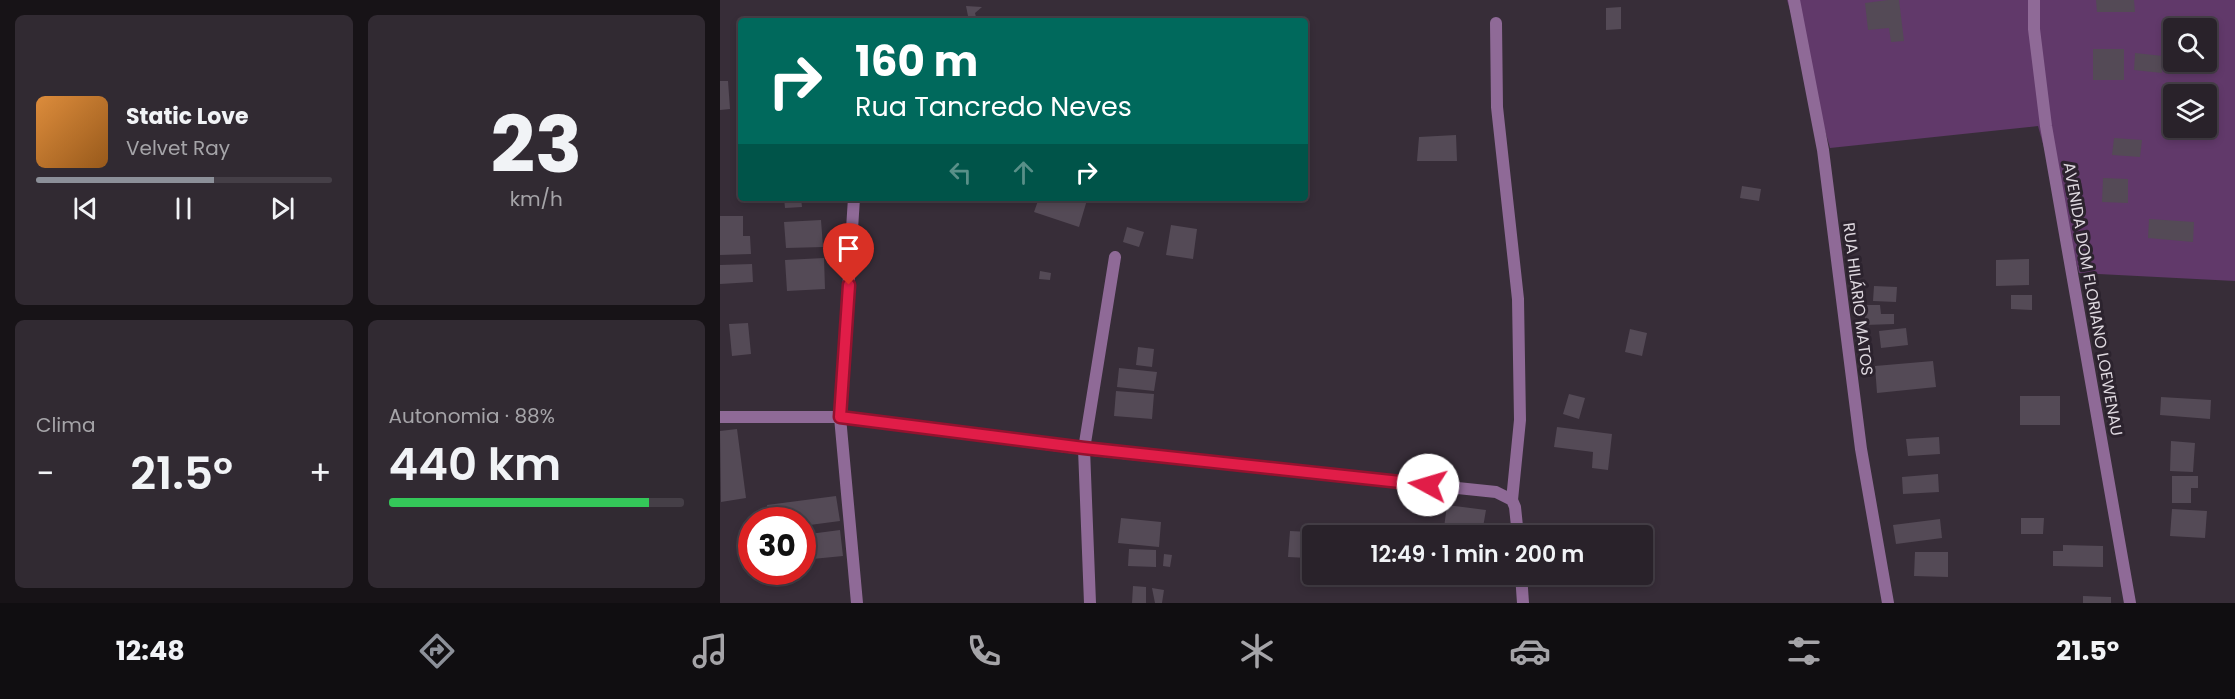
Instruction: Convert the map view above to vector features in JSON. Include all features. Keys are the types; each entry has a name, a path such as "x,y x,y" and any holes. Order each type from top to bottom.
{"street":[{"name":"RUA HILÁRIO MATOS","path":"1794,0 1822,150 1861,449 1888,603"},
{"name":"AVENIDA DOM FLORIANO LOEWENAU","path":"2034,0 2034,29 2046,126 2130,603"},
{"path":"1496,23 1497,107 1518,299 1521,420 1512,500 1517,525"},
{"path":"854,201 840,417 857,603"},
{"path":"1090,603 1084,448 1115,257"},
{"path":"720,417 840,417 1084,448 1496,492 1512,500"},
{"path":"1522,585 1523,603"}],"shaded area":[{"path":"1787,0 2235,0 2235,281 2079,273 2038,126 1830,148"}],"building":[{"path":"1899,0 1904,41 1891,42 1889,28 1868,30 1865,3"},
{"path":"2096,0 2134,0 2135,12 2097,12"},
{"path":"966,6 982,7 975,13 976,18 968,18"},
{"path":"1621,7 1621,29 1606,30 1606,8"},
{"path":"2093,49 2124,49 2124,80 2093,80"},
{"path":"2135,53 2163,56 2162,73 2134,70"},
{"path":"720,81 728,81 730,109 720,110"},
{"path":"1456,135 1457,161 1417,161 1419,137"},
{"path":"2114,138 2142,140 2140,157 2112,155"},
{"path":"2103,178 2128,179 2128,203 2102,202"},
{"path":"1742,186 1761,189 1759,201 1740,198"},
{"path":"784,201 801,201 802,207 785,208"},
{"path":"1038,201 1087,201 1079,227 1034,212"},
{"path":"720,216 743,216 743,236 750,236 751,254 720,255"},
{"path":"2149,219 2194,222 2193,242 2148,238"},
{"path":"821,220 823,247 786,248 784,222"},
{"path":"1171,225 1197,229 1193,259 1166,255"},
{"path":"1127,227 1144,232 1139,247 1123,242"},
{"path":"824,258 825,289 787,291 785,260"},
{"path":"2029,259 2029,285 1996,286 1996,260"},
{"path":"752,264 753,282 720,284 720,265"},
{"path":"1040,271 1051,273 1050,280 1039,279"},
{"path":"1874,286 1897,287 1896,302 1873,301"},
{"path":"2011,295 2032,295 2032,310 2011,309"},
{"path":"1865,305 1880,305 1881,314 1894,314 1894,324 1865,325"},
{"path":"748,323 751,354 732,356 729,324"},
{"path":"1906,328 1908,345 1881,348 1879,331"},
{"path":"1630,329 1647,333 1642,356 1625,352"},
{"path":"1138,347 1154,349 1152,367 1136,365"},
{"path":"1933,361 1936,387 1877,393 1875,366"},
{"path":"1119,368 1157,372 1154,391 1117,387"},
{"path":"1116,391 1154,394 1152,419 1114,416"},
{"path":"1569,394 1585,398 1579,419 1563,414"},
{"path":"2020,396 2060,396 2060,425 2020,425"},
{"path":"2161,397 2211,400 2210,419 2160,415"},
{"path":"1557,427 1612,434 1608,470 1592,468 1593,452 1554,447"},
{"path":"737,429 746,498 721,502 720,431"},
{"path":"1939,437 1940,454 1908,456 1906,439"},
{"path":"2171,441 2195,443 2193,472 2170,471"},
{"path":"1938,474 1939,492 1903,494 1902,477"},
{"path":"2172,476 2198,476 2198,488 2191,488 2191,503 2172,503"},
{"path":"836,496 840,521 816,524 816,507 767,507 767,505"},
{"path":"1447,505 1486,510 1483,525 1444,525"},
{"path":"2172,509 2207,511 2205,538 2170,536"},
{"path":"1121,518 1161,522 1159,547 1118,543"},
{"path":"2021,518 2044,518 2043,534 2021,534"},
{"path":"1940,519 1942,538 1896,544 1893,525"},
{"path":"840,530 843,556 816,559 816,533"},
{"path":"1290,531 1302,532 1302,558 1288,557"},
{"path":"2063,545 2103,546 2103,567 2053,566 2053,551 2063,551"},
{"path":"1129,549 1156,550 1156,567 1128,566"},
{"path":"1915,552 1948,552 1948,577 1914,576"},
{"path":"1164,554 1172,555 1170,567 1163,566"},
{"path":"1133,586 1146,587 1146,603 1132,603"},
{"path":"1152,588 1164,590 1162,603 1155,603"},
{"path":"2083,596 2111,597 2111,603 2083,603"}],"route":[{"path":"849,285 840,417 1084,448 1428,485"}]}
